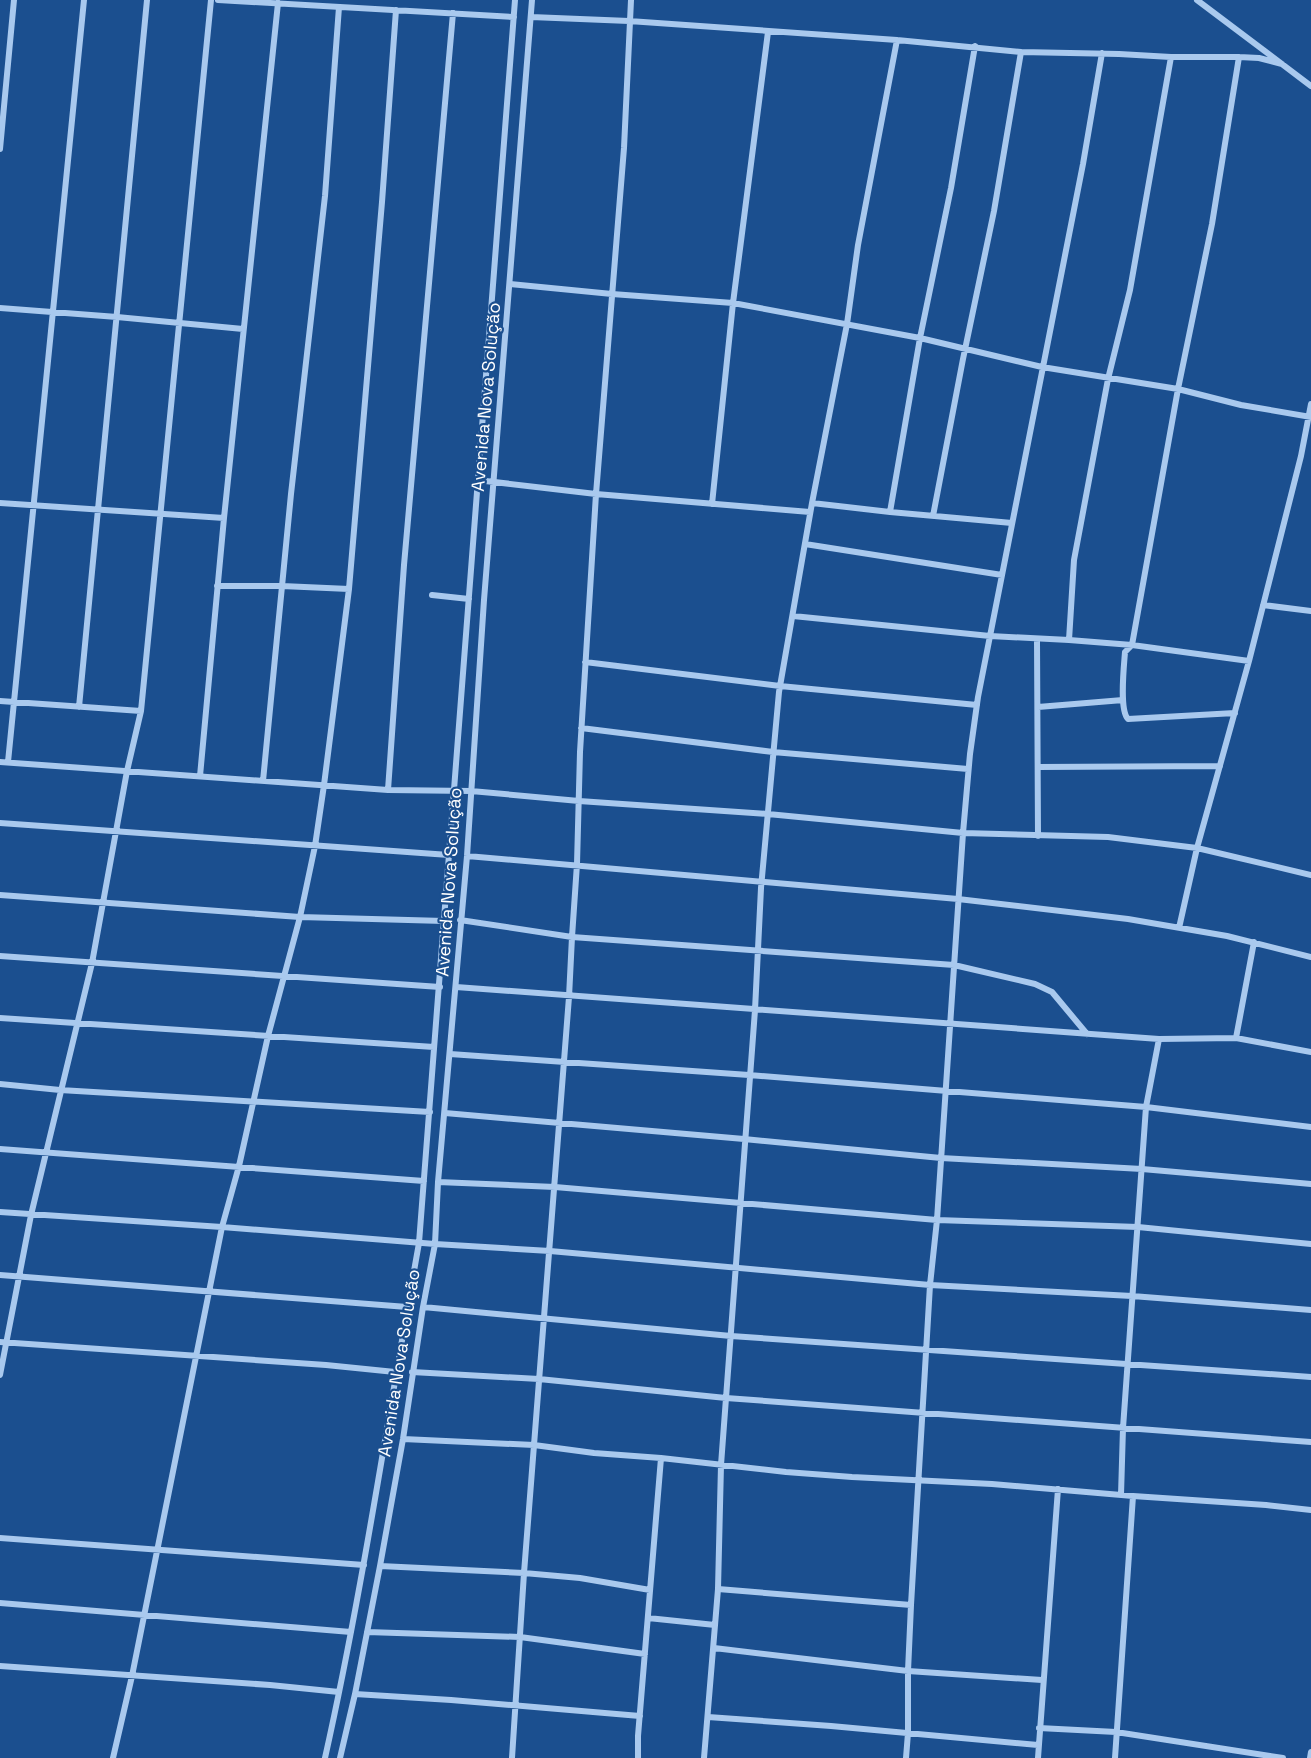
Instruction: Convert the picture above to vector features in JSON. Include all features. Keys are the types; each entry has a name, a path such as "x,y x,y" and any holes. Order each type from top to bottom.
{"street":[{"path":"0,149 14,0"},
{"path":"8,762 84,0"},
{"path":"79,707 147,0"},
{"path":"0,1375 4,1342 20,1276 31,1215 92,963 115,832 141,711 211,0"},
{"path":"218,0 514,16"},
{"name":"Avenida Nova Solução","path":"324,1758 364,1565 395,1372 419,1243 515,0"},
{"name":"Avenida Nova Solução","path":"340,1758 380,1566 435,1244 438,1182 467,856 532,0"},
{"path":"512,1758 524,1573 569,997 585,662 624,148 631,0"},
{"path":"1197,0 1311,86"},
{"path":"200,776 217,586 278,3"},
{"path":"262,781 325,196 339,7"},
{"path":"113,1758 132,1676 222,1227 239,1166 268,1036 300,917 315,846 349,588 396,10"},
{"path":"388,790 404,565 453,13"},
{"path":"531,16 897,40 1021,52 1239,57 1259,58 1282,64"},
{"path":"712,504 733,303 768,32"},
{"path":"704,1758 718,1589 721,1465 755,1010 761,880 780,686 810,512 847,324 858,245 897,40"},
{"path":"890,512 920,338 951,188 975,46"},
{"path":"933,516 994,211 1021,52"},
{"path":"906,1758 911,1605 922,1412 968,769 977,705 1083,164 1102,53"},
{"path":"1068,640 1074,560 1108,379 1130,290 1171,57"},
{"path":"1235,713 1128,719 1124,715 1123,700 1125,652 1132,645 1178,389 1212,224 1239,57"},
{"path":"510,284 733,303 920,338 1042,367 1178,389 1241,405 1310,417"},
{"path":"0,308 117,316 243,329"},
{"path":"1179,928 1197,848 1249,662 1301,456 1311,404"},
{"path":"477,480 596,494 810,512"},
{"path":"0,503 224,518"},
{"path":"812,503 1012,523"},
{"path":"805,544 1002,575"},
{"path":"217,586 349,588"},
{"path":"432,595 469,599"},
{"path":"1263,605 1311,612"},
{"path":"793,616 990,636 1132,645 1249,662"},
{"path":"1037,639 1038,836"},
{"path":"585,662 780,686 977,705"},
{"path":"1038,707 1123,700"},
{"path":"0,701 141,711"},
{"path":"581,728 773,752 968,769"},
{"path":"0,762 388,790 471,791 768,814 963,833 1108,837 1197,848 1311,875"},
{"path":"1038,767 1220,766"},
{"path":"0,824 449,855"},
{"path":"467,856 761,880 958,899 1128,919 1227,936 1311,957"},
{"path":"0,895 300,917 444,921"},
{"path":"460,920 572,937 954,965 1035,984 1052,992 1087,1034"},
{"path":"1236,1038 1254,942"},
{"path":"0,956 440,987"},
{"path":"456,987 1159,1039 1236,1038 1311,1052"},
{"path":"0,1018 434,1047"},
{"path":"1121,1495 1123,1428 1146,1107 1159,1039"},
{"path":"450,1054 1146,1107 1311,1127"},
{"path":"0,1084 60,1090 430,1112"},
{"path":"445,1113 941,1158 1142,1168 1311,1184"},
{"path":"0,1149 424,1181"},
{"path":"438,1182 555,1187 937,1220 1138,1227 1311,1244"},
{"path":"0,1212 550,1251 930,1285 1132,1296 1311,1310"},
{"path":"0,1275 407,1307"},
{"path":"423,1307 731,1336 1311,1377"},
{"path":"4,1342 395,1372"},
{"path":"412,1372 539,1379 726,1398 1311,1442"},
{"path":"403,1438 534,1445 594,1453 852,1477 918,1479 1311,1509"},
{"path":"638,1758 661,1458"},
{"path":"1038,1758 1058,1489"},
{"path":"1115,1758 1133,1496"},
{"path":"0,1538 364,1565"},
{"path":"380,1566 524,1573 580,1578 650,1590"},
{"path":"718,1589 911,1605"},
{"path":"0,1603 351,1632"},
{"path":"648,1618 715,1625"},
{"path":"367,1632 520,1637 645,1654"},
{"path":"714,1648 908,1671 1042,1680"},
{"path":"0,1666 339,1692"},
{"path":"355,1694 640,1716"},
{"path":"708,1718 1038,1745"},
{"path":"1040,1728 1116,1732 1283,1758"},
{"path":"1311,1752 1311,1758"}]}
